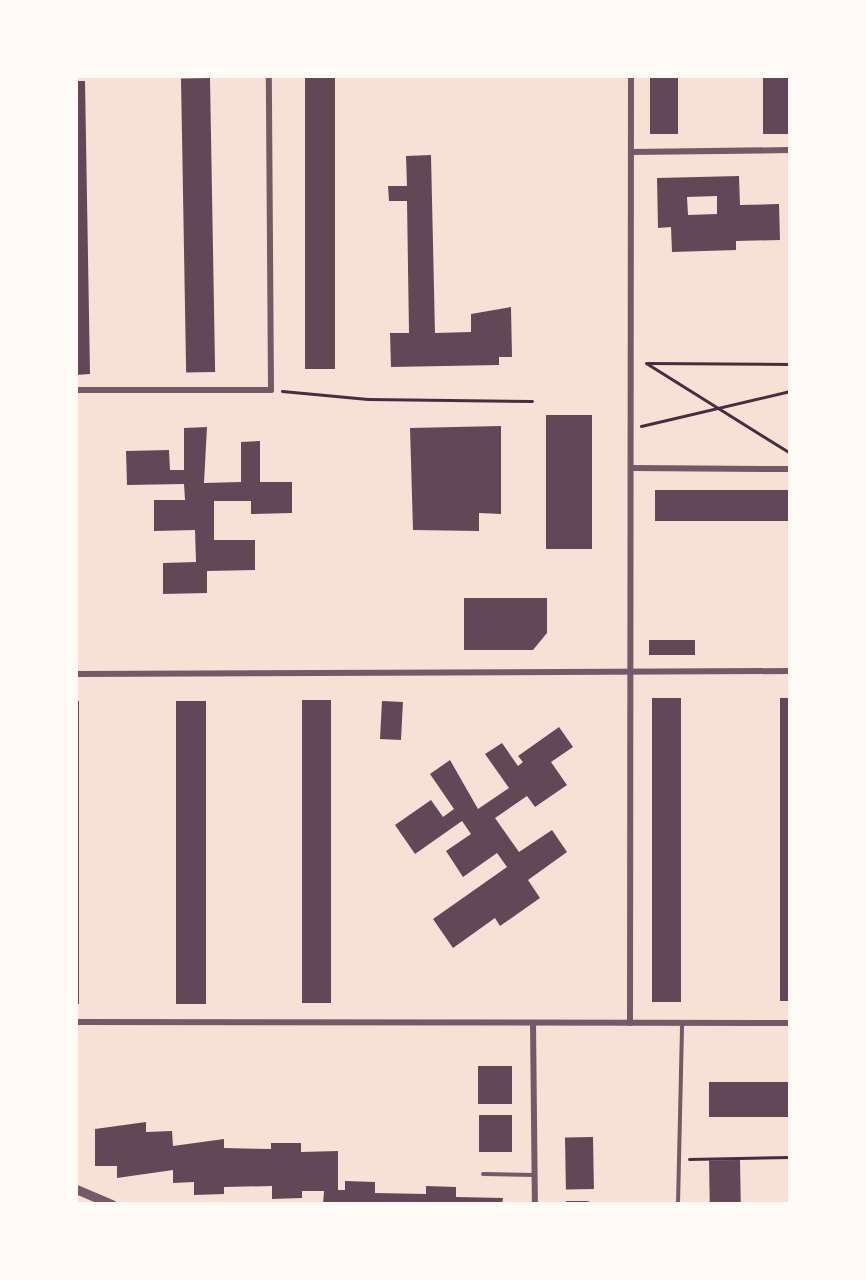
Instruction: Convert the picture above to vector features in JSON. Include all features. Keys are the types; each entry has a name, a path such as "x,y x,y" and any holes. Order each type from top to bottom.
{"street":[{"path":"76,390 271,390 269,76"},
{"path":"630,1023 631,76"},
{"path":"631,152 789,150"},
{"path":"631,468 789,469"},
{"path":"76,674 631,669 789,671"},
{"path":"76,1022 789,1023"},
{"path":"533,1023 535,1203"},
{"path":"76,1189 112,1203"}],"lane":[{"path":"678,1203 677,1159 682,1023"},
{"path":"483,1174 535,1175"}],"path":[{"path":"631,363 789,364"},
{"path":"646,363 789,453"},
{"path":"271,390 368,399 532,400"},
{"path":"631,429 789,391"},
{"path":"677,1159 789,1157"}],"building":[{"path":"305,76 335,76 335,369 305,369"},
{"path":"650,76 678,76 678,134 650,134"},
{"path":"763,76 790,76 790,134 763,134"},
{"path":"210,78 215,372 186,372 181,79"},
{"path":"76,81 85,81 90,374 76,375"},
{"path":"431,155 435,333 471,332 471,314 511,307 512,357 499,357 499,365 391,367 390,333 409,333 407,201 389,201 388,186 407,186 406,156"},
{"path":"739,176 740,205 779,204 780,240 736,241 736,250 672,252 671,227 658,228 657,178","holes":["717,196 717,214 688,215 687,197"]},
{"path":"546,415 592,415 592,549 546,549"},
{"path":"501,426 501,514 479,513 479,531 413,530 410,428"},
{"path":"207,427 204,483 241,482 241,442 260,441 260,482 292,482 292,513 251,514 251,501 214,501 214,540 255,540 255,570 207,571 207,593 163,594 163,563 196,562 195,530 154,531 154,500 185,500 184,484 127,485 126,451 169,450 170,470 184,470 184,428"},
{"path":"655,490 790,490 790,521 655,521"},
{"path":"464,598 547,598 547,633 533,650 464,650"},
{"path":"649,640 695,640 695,655 649,655"},
{"path":"652,698 681,698 681,1002 652,1002"},
{"path":"780,698 790,698 790,1001 780,1001"},
{"path":"302,700 331,700 331,1003 302,1003"},
{"path":"76,701 79,701 79,1004 76,1004"},
{"path":"176,701 206,701 206,1004 176,1004"},
{"path":"382,701 403,702 401,740 380,739"},
{"path":"559,727 573,747 551,762 567,785 535,807 527,796 495,818 519,852 552,830 567,852 528,880 540,898 500,926 495,918 453,948 433,919 507,867 497,853 463,877 446,851 471,834 462,821 415,854 395,825 431,800 443,817 454,809 430,774 450,760 478,809 509,788 485,754 502,743 518,766 523,762 518,756"},
{"path":"478,1066 512,1066 512,1104 478,1104"},
{"path":"709,1082 790,1082 790,1117 709,1117"},
{"path":"479,1115 512,1115 512,1152 479,1152"},
{"path":"146,1122 146,1132 172,1131 173,1146 224,1139 224,1148 271,1149 271,1143 301,1143 301,1152 338,1151 338,1190 345,1190 345,1181 375,1182 375,1193 426,1194 426,1186 456,1187 456,1197 503,1198 502,1204 323,1204 324,1191 302,1191 302,1198 272,1199 272,1186 224,1187 224,1194 194,1195 194,1182 173,1183 173,1170 117,1178 117,1166 95,1166 95,1129"},
{"path":"565,1137 593,1137 594,1189 566,1189"},
{"path":"740,1160 741,1204 710,1204 709,1161"},
{"path":"566,1201 587,1201 594,1203 566,1204"}]}
